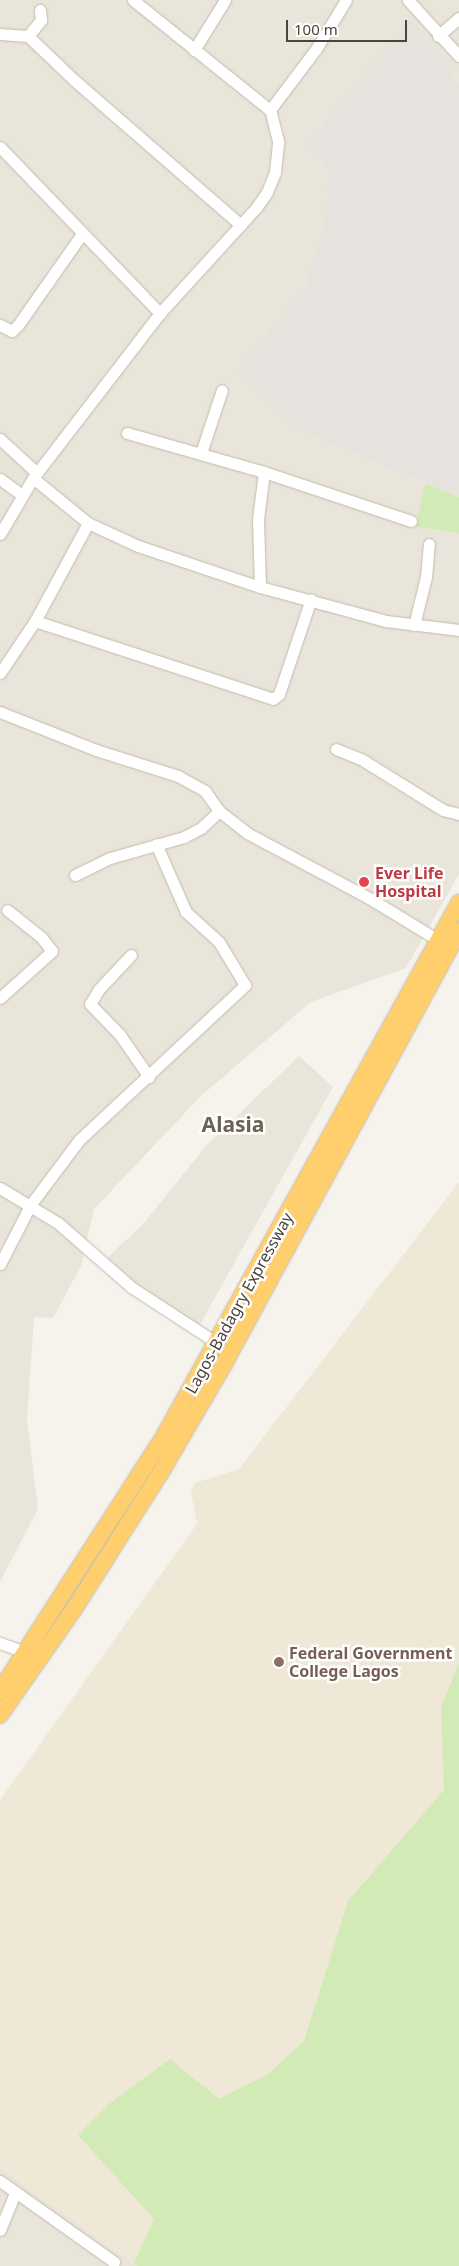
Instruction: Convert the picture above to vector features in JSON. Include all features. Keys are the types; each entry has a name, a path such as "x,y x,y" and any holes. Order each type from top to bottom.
{"highway":[{"name":"Lagos-Badagry Expressway","path":"0,1691 27,1653 162,1440 459,903"},
{"name":"Lagos-Badagry Expressway","path":"0,1715 74,1609 162,1472 224,1364 459,932"}],"street":[{"path":"0,534 35,475 160,313 256,208 275,172 278,141 270,110 133,0"},
{"path":"194,50 225,0"},
{"path":"270,110 316,49 346,0"},
{"path":"408,0 438,36 459,56"},
{"path":"28,36 41,20 40,10"},
{"path":"438,36 459,18"},
{"path":"0,34 28,36 74,80 241,224"},
{"path":"0,147 160,313"},
{"path":"0,325 12,331 18,325 82,234"},
{"path":"201,453 222,390"},
{"path":"126,433 264,472 411,522"},
{"path":"0,438 35,475 88,523 138,546 260,587 311,599 386,621 459,630"},
{"path":"260,587 258,519 264,472"},
{"path":"0,479 22,495"},
{"path":"0,673 35,622 88,523"},
{"path":"414,625 426,577 430,544"},
{"path":"35,622 273,699 279,694 311,599"},
{"path":"0,712 96,750 178,776 205,791 219,812 247,833 369,898 438,940"},
{"path":"336,750 361,759 443,810 459,814"},
{"path":"75,875 110,858 201,828 219,812"},
{"path":"0,1264 31,1204 95,1122 149,1077 243,988 245,983 218,942 186,912 156,844"},
{"path":"0,998 52,951 40,937 7,910"},
{"path":"131,955 99,989 90,1004 120,1035 149,1077"},
{"path":"0,1188 31,1204 58,1223 132,1287 217,1343"},
{"path":"0,1642 27,1653"},
{"path":"0,2181 114,2262"},
{"path":"0,2230 15,2193"}],"shaded area":[{"path":"0,0 459,0 459,84 411,21 307,144 328,171 325,219 304,288 235,372 289,419 319,439 425,483 415,527 459,533 459,874 406,968 311,1002 202,1095 94,1209 81,1266 53,1318 34,1317 27,1420 38,1509 0,1582"},
{"path":"411,20 459,84 459,497 319,439 288,420 235,372 304,288 325,219 328,171 307,144"},
{"path":"299,1056 333,1087 198,1328 140,1290 107,1258 144,1223 205,1147"},
{"name":"Federal Government College Lagos","path":"459,1182 459,2266 137,2266 0,2168 0,1800 197,1524 191,1491 195,1483 239,1469"},
{"path":"0,2168 134,2263 137,2266 0,2266"}],"green space":[{"path":"425,483 459,497 459,533 415,527"},
{"path":"459,1663 459,2266 137,2266 134,2263 154,2219 78,2135 109,2104 170,2059 219,2099 267,2075 304,2041 348,1901 444,1790 441,1708"}],"place":[{"name":"Ever Life Hospital","path":"364,882"},
{"name":"Federal Government College Lagos","path":"279,1662"}],"district":[{"name":"Alasia","path":"233,1124"}]}
